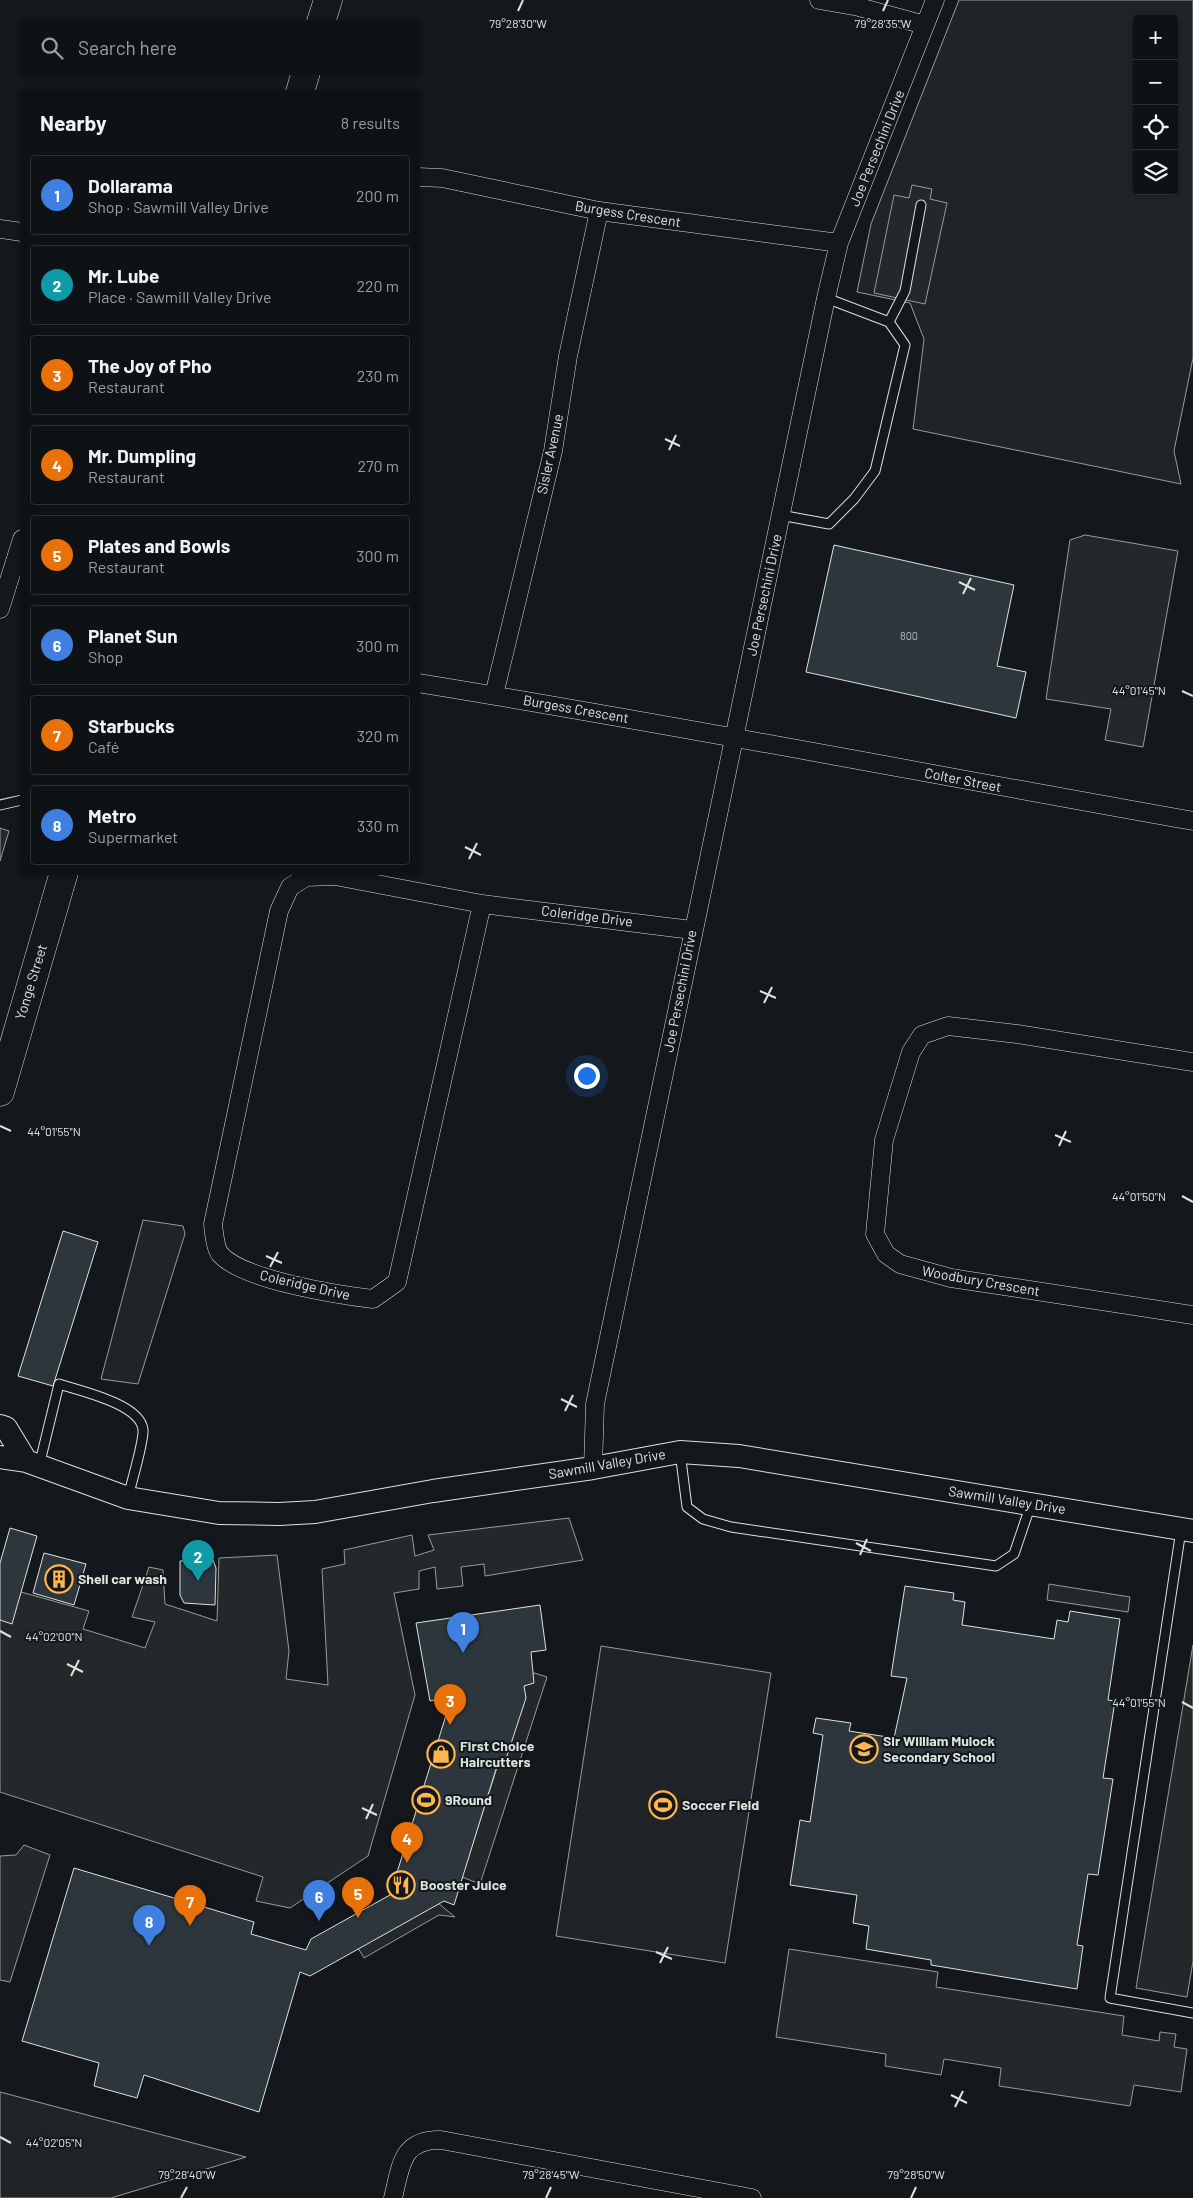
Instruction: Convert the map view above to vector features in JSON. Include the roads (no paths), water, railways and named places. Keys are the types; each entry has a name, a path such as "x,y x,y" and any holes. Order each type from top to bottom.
{"main road":[{"path":"322,20 328,0"},
{"path":"301,90 305,75"},
{"name":"Yonge Street","path":"0,1092 11,1035 63,875"}],"street":[{"path":"819,0 859,7 925,26"},
{"name":"Joe Persechini Drive","path":"593,1468 595,1404 692,930 826,298 839,243 935,0"},
{"name":"Burgess Crescent","path":"420,177 442,178 599,211 839,243"},
{"name":"Sisler Avenue","path":"494,695 553,451 568,356 599,211"},
{"path":"0,229 20,232"},
{"path":"0,608 20,545"},
{"name":"Burgess Crescent","path":"420,683 734,736"},
{"name":"Colter Street","path":"734,736 984,784 1193,820"},
{"name":"Coleridge Drive","path":"482,904 398,1282 373,1299 363,1298 261,1277 231,1262 220,1253 213,1224 279,911 290,887 306,877 335,876 482,904 692,930"},
{"name":"Woodbury Crescent","path":"1193,1062 1017,1034 948,1026 922,1035 912,1052 884,1140 875,1234 886,1254 900,1264 951,1278 1193,1315"},
{"path":"0,1426 6,1428 32,1464"},
{"name":"Sawmill Valley Drive","path":"0,1457 32,1464 128,1498 219,1512 315,1512 433,1491 593,1468 680,1452 739,1456 1187,1530"},
{"path":"393,2198 402,2161 411,2148 425,2140 441,2140 752,2198"}],"lane":[{"path":"826,298 889,322 905,290 922,205"},
{"name":"Joe Persechini Drive","path":"780,515 829,524 854,499 875,471 905,345 889,322"},
{"path":"0,805 20,800"},
{"path":"32,1464 59,1384 119,1405 138,1417 143,1430 128,1498"},
{"path":"680,1452 687,1507 703,1518 750,1530 996,1566 1014,1554 1031,1504"},
{"path":"1187,1530 1110,1998 1193,2012"}],"place":[{"name":"Shell car wash","path":"59,1579"},
{"name":"Mr. Lube","path":"198,1581"},
{"name":"Dollarama","path":"463,1653"},
{"name":"The Joy of Pho","path":"450,1725"},
{"name":"Sir William Mulock Secondary School","path":"864,1749"},
{"name":"First Choice Haircutters","path":"441,1754"},
{"name":"9Round","path":"426,1800"},
{"name":"Soccer Field","path":"663,1805"},
{"name":"Mr. Dumpling","path":"407,1863"},
{"name":"Booster Juice","path":"401,1885"},
{"name":"Plates and Bowls","path":"358,1918"},
{"name":"Planet Sun","path":"319,1921"},
{"name":"Starbucks","path":"190,1926"},
{"name":"Metro","path":"149,1946"}]}
